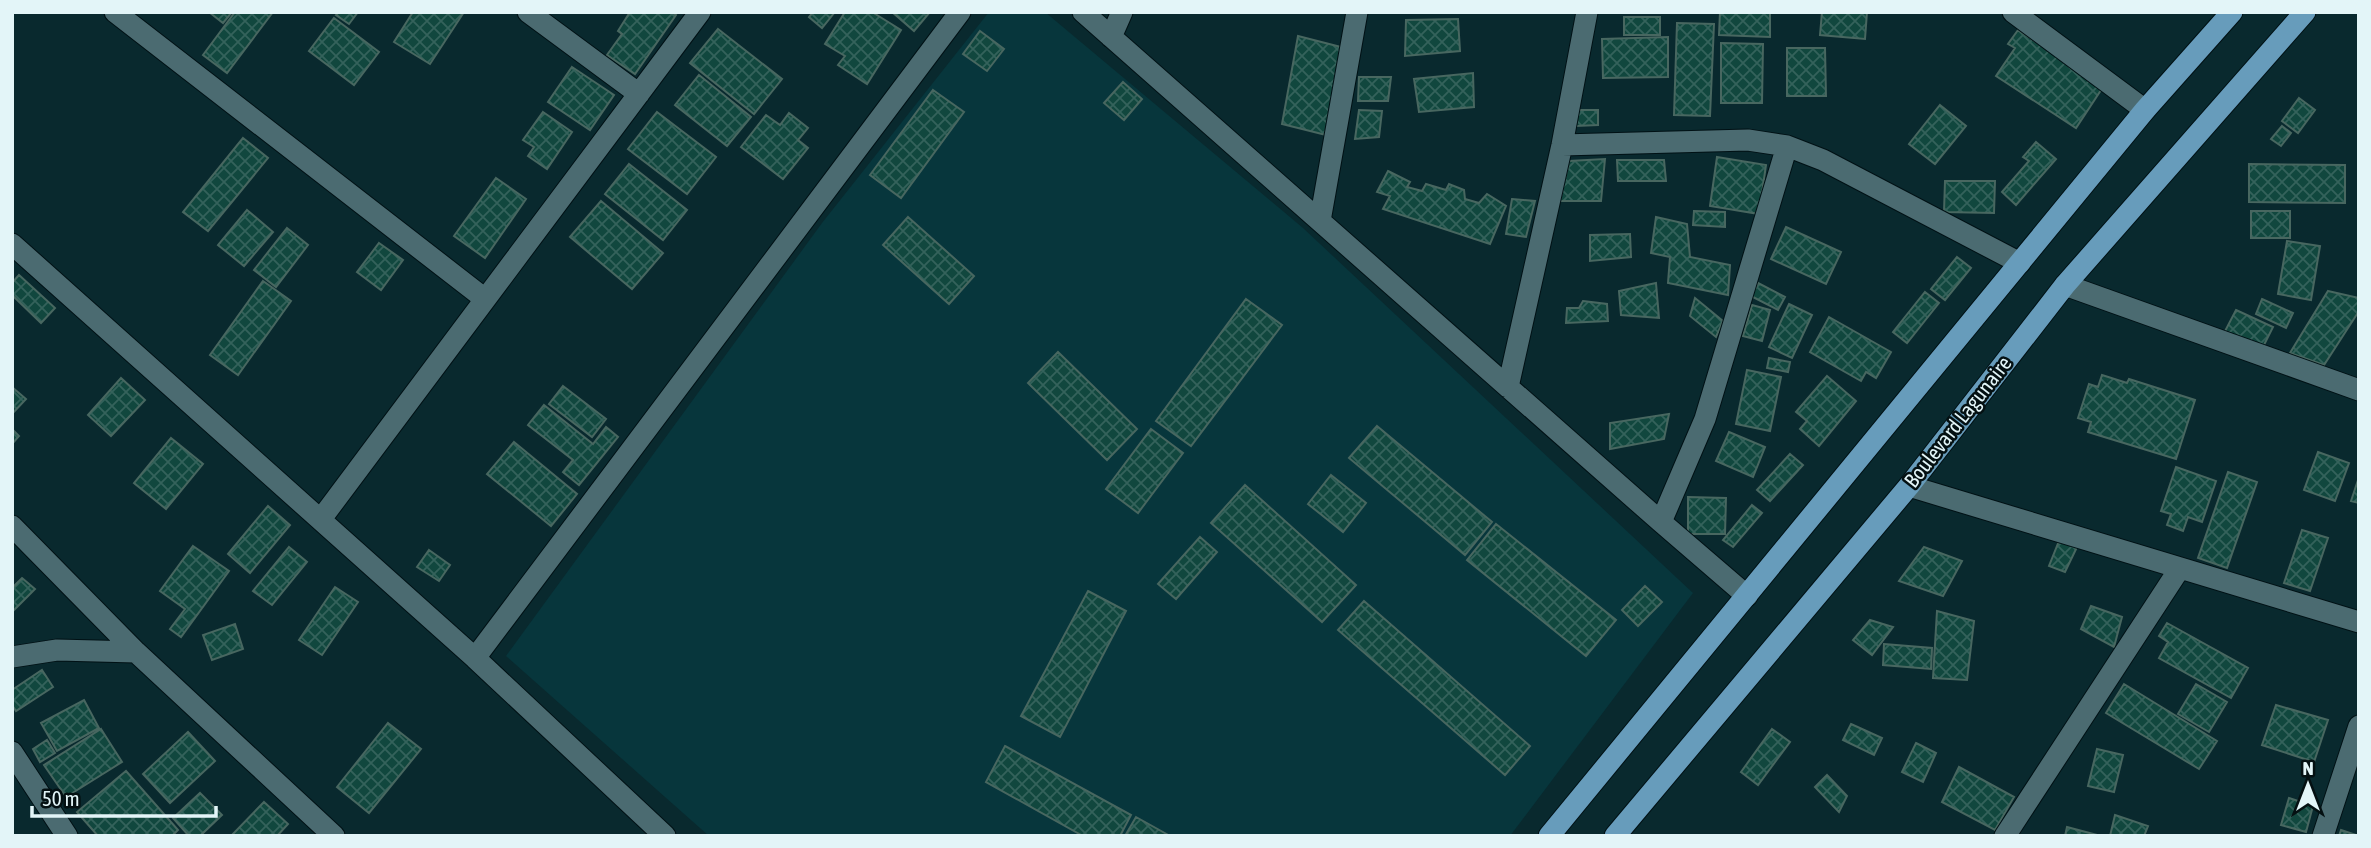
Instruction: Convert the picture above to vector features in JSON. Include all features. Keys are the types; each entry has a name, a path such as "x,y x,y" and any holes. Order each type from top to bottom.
{"main road":[{"path":"1549,836 2144,110 2232,12"},
{"name":"Boulevard Lagunaire","path":"1615,836 1909,486 2064,285 2305,12"}],"street":[{"path":"115,12 485,299"},
{"path":"528,12 639,94"},
{"path":"321,519 700,12"},
{"path":"475,658 960,12"},
{"path":"1083,12 1747,596"},
{"path":"1111,37 1122,12"},
{"path":"1320,221 1357,12"},
{"path":"1508,387 1562,145 1587,12"},
{"path":"2013,12 2144,110"},
{"path":"1562,145 1748,140 1787,146 1823,160 2020,263"},
{"path":"1661,523 1705,419 1787,146"},
{"path":"12,244 475,658 665,836"},
{"path":"2064,285 2359,390"},
{"path":"1909,486 2359,622"},
{"path":"12,526 136,652 334,836"},
{"path":"2005,836 2180,568"},
{"path":"12,657 57,650 136,652"},
{"path":"2323,836 2359,726"},
{"path":"12,752 67,836"}],"shaded area":[{"path":"989,12 1045,12 1303,228 1693,593 1510,836 709,836 506,656 822,223"}],"building":[{"path":"209,12 232,12 223,23"},
{"path":"235,12 273,12 227,73 203,55"},
{"path":"339,12 358,12 349,24 336,15"},
{"path":"413,12 464,12 430,64 394,42"},
{"path":"630,12 672,12 676,15 635,74 607,55 622,34 618,31"},
{"path":"813,12 834,13 822,28 809,17"},
{"path":"845,12 872,12 901,30 867,84 838,65 845,56 825,44"},
{"path":"892,12 930,12 914,31"},
{"path":"1720,12 1770,12 1770,37 1719,35"},
{"path":"1822,12 1867,12 1865,39 1820,35"},
{"path":"1624,17 1660,17 1660,35 1624,35"},
{"path":"334,18 379,52 354,85 309,51"},
{"path":"1458,19 1460,51 1405,56 1406,20"},
{"path":"1677,23 1714,24 1710,116 1674,115"},
{"path":"718,29 782,79 754,114 690,63"},
{"path":"2018,30 2103,87 2076,128 1996,76 2015,48 2008,44"},
{"path":"980,31 1004,49 987,71 963,54"},
{"path":"1298,36 1341,47 1326,135 1282,124"},
{"path":"1668,37 1668,77 1603,78 1602,39"},
{"path":"1721,43 1763,44 1762,103 1721,103"},
{"path":"1787,48 1825,48 1826,96 1787,96"},
{"path":"572,67 614,95 590,130 548,102"},
{"path":"1473,73 1474,107 1419,112 1414,79"},
{"path":"699,75 751,117 727,146 675,105"},
{"path":"1359,77 1391,77 1388,101 1358,101"},
{"path":"1123,82 1142,99 1124,120 1104,103"},
{"path":"933,90 964,112 901,198 870,175"},
{"path":"2299,98 2315,110 2298,133 2282,121"},
{"path":"1940,105 1966,126 1935,164 1909,144"},
{"path":"1359,110 1382,111 1379,137 1355,139"},
{"path":"1575,110 1598,110 1598,125 1576,126"},
{"path":"543,112 572,132 547,169 528,156 534,147 523,140"},
{"path":"657,112 716,157 687,194 628,149"},
{"path":"789,113 808,128 798,140 808,148 783,179 741,147 766,115 780,125"},
{"path":"2282,126 2291,133 2281,146 2271,139"},
{"path":"243,138 268,158 208,231 183,212"},
{"path":"2036,142 2056,159 2016,205 2002,192 2029,161 2023,157"},
{"path":"1717,157 1766,165 1759,214 1710,206"},
{"path":"1605,159 1601,201 1560,201 1569,161"},
{"path":"1617,160 1664,160 1666,181 1618,181"},
{"path":"629,164 687,210 663,240 605,194"},
{"path":"2249,164 2345,165 2345,203 2249,202"},
{"path":"1388,171 1410,182 1407,187 1422,191 1426,184 1446,190 1449,184 1464,190 1465,199 1479,203 1487,194 1506,206 1490,244 1383,209 1390,196 1377,192"},
{"path":"496,178 526,199 485,258 454,236"},
{"path":"1945,181 1995,181 1994,213 1944,212"},
{"path":"1512,199 1535,201 1526,237 1506,234"},
{"path":"601,201 663,253 632,289 570,237"},
{"path":"247,210 273,232 244,266 218,245"},
{"path":"1694,211 1725,212 1725,227 1693,225"},
{"path":"2251,211 2290,211 2290,238 2251,238"},
{"path":"908,217 974,276 949,304 883,245"},
{"path":"1656,217 1687,224 1690,257 1730,265 1728,295 1668,283 1670,257 1651,253"},
{"path":"1786,227 1841,252 1826,284 1771,259"},
{"path":"287,228 308,245 276,287 254,270"},
{"path":"1630,234 1631,257 1590,261 1590,235"},
{"path":"2287,241 2320,246 2311,300 2278,294"},
{"path":"379,243 403,260 381,290 357,272"},
{"path":"1957,257 1971,268 1945,300 1931,289"},
{"path":"19,275 55,308 41,323 12,295 12,283"},
{"path":"263,281 291,301 238,375 210,355"},
{"path":"1656,283 1659,318 1621,315 1619,291"},
{"path":"1758,283 1785,297 1778,310 1751,296"},
{"path":"2328,291 2359,298 2359,311 2324,365 2290,353"},
{"path":"1925,292 1939,303 1907,343 1893,332"},
{"path":"1695,298 1723,321 1716,337 1690,316"},
{"path":"1246,299 1282,325 1191,446 1156,421"},
{"path":"2262,299 2293,313 2286,328 2256,314"},
{"path":"1583,301 1607,304 1608,321 1566,323 1567,308 1579,308"},
{"path":"1789,304 1812,315 1792,358 1769,347"},
{"path":"1752,305 1770,310 1762,341 1743,336"},
{"path":"2236,310 2273,327 2260,353 2223,335"},
{"path":"1829,317 1891,352 1876,378 1866,372 1861,381 1810,352"},
{"path":"1058,352 1137,429 1107,460 1028,383"},
{"path":"1769,358 1790,362 1788,372 1767,368"},
{"path":"1747,370 1781,377 1770,431 1736,424"},
{"path":"2102,375 2127,383 2129,379 2195,400 2176,459 2088,432 2091,422 2078,418 2089,384 2098,387"},
{"path":"1827,376 1856,401 1819,446 1800,429 1807,421 1796,412"},
{"path":"121,378 145,400 111,436 88,415"},
{"path":"563,386 606,419 592,437 549,404"},
{"path":"12,387 26,399 12,414"},
{"path":"544,405 593,444 606,427 618,437 579,485 563,472 573,460 528,425"},
{"path":"1669,414 1664,439 1610,449 1610,423"},
{"path":"1377,426 1492,522 1465,555 1349,458"},
{"path":"12,429 19,436 12,444"},
{"path":"1151,429 1183,453 1138,513 1106,489"},
{"path":"1729,432 1765,447 1753,477 1716,461"},
{"path":"171,438 203,464 166,509 134,483"},
{"path":"514,442 577,494 551,526 487,474"},
{"path":"2318,452 2349,463 2335,501 2304,490"},
{"path":"1790,454 1803,465 1770,501 1757,490"},
{"path":"2176,467 2216,481 2202,522 2188,517 2183,531 2167,525 2171,514 2161,511"},
{"path":"2228,472 2257,482 2227,568 2198,558"},
{"path":"1331,475 1366,503 1343,532 1308,504"},
{"path":"2359,477 2359,503 2351,501"},
{"path":"1245,485 1356,585 1322,622 1211,523"},
{"path":"1688,497 1726,498 1725,534 1688,534"},
{"path":"1752,505 1762,513 1733,547 1723,540"},
{"path":"268,506 290,525 250,573 228,554"},
{"path":"1496,524 1616,620 1586,656 1467,560"},
{"path":"2302,530 2328,538 2310,591 2284,583"},
{"path":"1200,537 1217,552 1176,599 1158,584"},
{"path":"2059,541 2077,547 2065,572 2049,566"},
{"path":"193,546 229,571 181,637 170,629 185,609 160,591"},
{"path":"289,547 307,562 272,605 253,591"},
{"path":"1924,547 1962,561 1943,596 1899,581"},
{"path":"429,550 450,565 439,581 417,567"},
{"path":"22,578 35,589 12,612 12,588"},
{"path":"1645,586 1662,602 1638,626 1622,610"},
{"path":"335,587 358,602 322,655 299,640"},
{"path":"1088,591 1126,611 1060,737 1021,716"},
{"path":"1364,601 1530,746 1505,775 1338,630"},
{"path":"2091,606 2122,617 2114,647 2081,629"},
{"path":"1937,611 1974,621 1967,680 1933,678"},
{"path":"1870,620 1893,627 1872,655 1853,640"},
{"path":"2167,623 2248,668 2231,698 2159,658 2168,642 2159,636"},
{"path":"235,624 243,649 212,660 203,635"},
{"path":"1884,644 1932,648 1931,669 1883,665"},
{"path":"42,670 53,687 16,711 12,705 12,690"},
{"path":"2124,684 2217,741 2199,769 2106,713"},
{"path":"2196,684 2227,702 2209,732 2178,714"},
{"path":"84,700 99,728 57,751 41,723"},
{"path":"2276,705 2328,720 2314,762 2262,745"},
{"path":"388,723 421,749 369,813 337,787"},
{"path":"1851,724 1882,738 1874,755 1843,740"},
{"path":"101,729 122,762 66,797 44,765"},
{"path":"1772,729 1790,742 1758,785 1741,772"},
{"path":"188,732 215,761 170,803 143,774"},
{"path":"47,740 55,753 40,762 33,749"},
{"path":"1916,743 1936,753 1923,782 1902,772"},
{"path":"1005,746 1131,815 1120,836 1083,836 986,782"},
{"path":"2097,749 2123,755 2114,792 2088,786"},
{"path":"1959,767 2014,797 1995,830 1942,802"},
{"path":"126,771 178,830 172,836 98,836 77,812"},
{"path":"1827,775 1847,796 1839,812 1815,787"},
{"path":"200,793 222,815 200,836 189,836 173,818"},
{"path":"2289,798 2313,806 2306,832 2281,825"},
{"path":"264,802 288,824 277,836 231,836"},
{"path":"2115,815 2148,826 2144,836 2110,836"},
{"path":"1136,817 1170,836 1125,836"},
{"path":"2067,827 2101,836 2065,836"},
{"path":"2341,830 2359,836 2339,836"}]}
